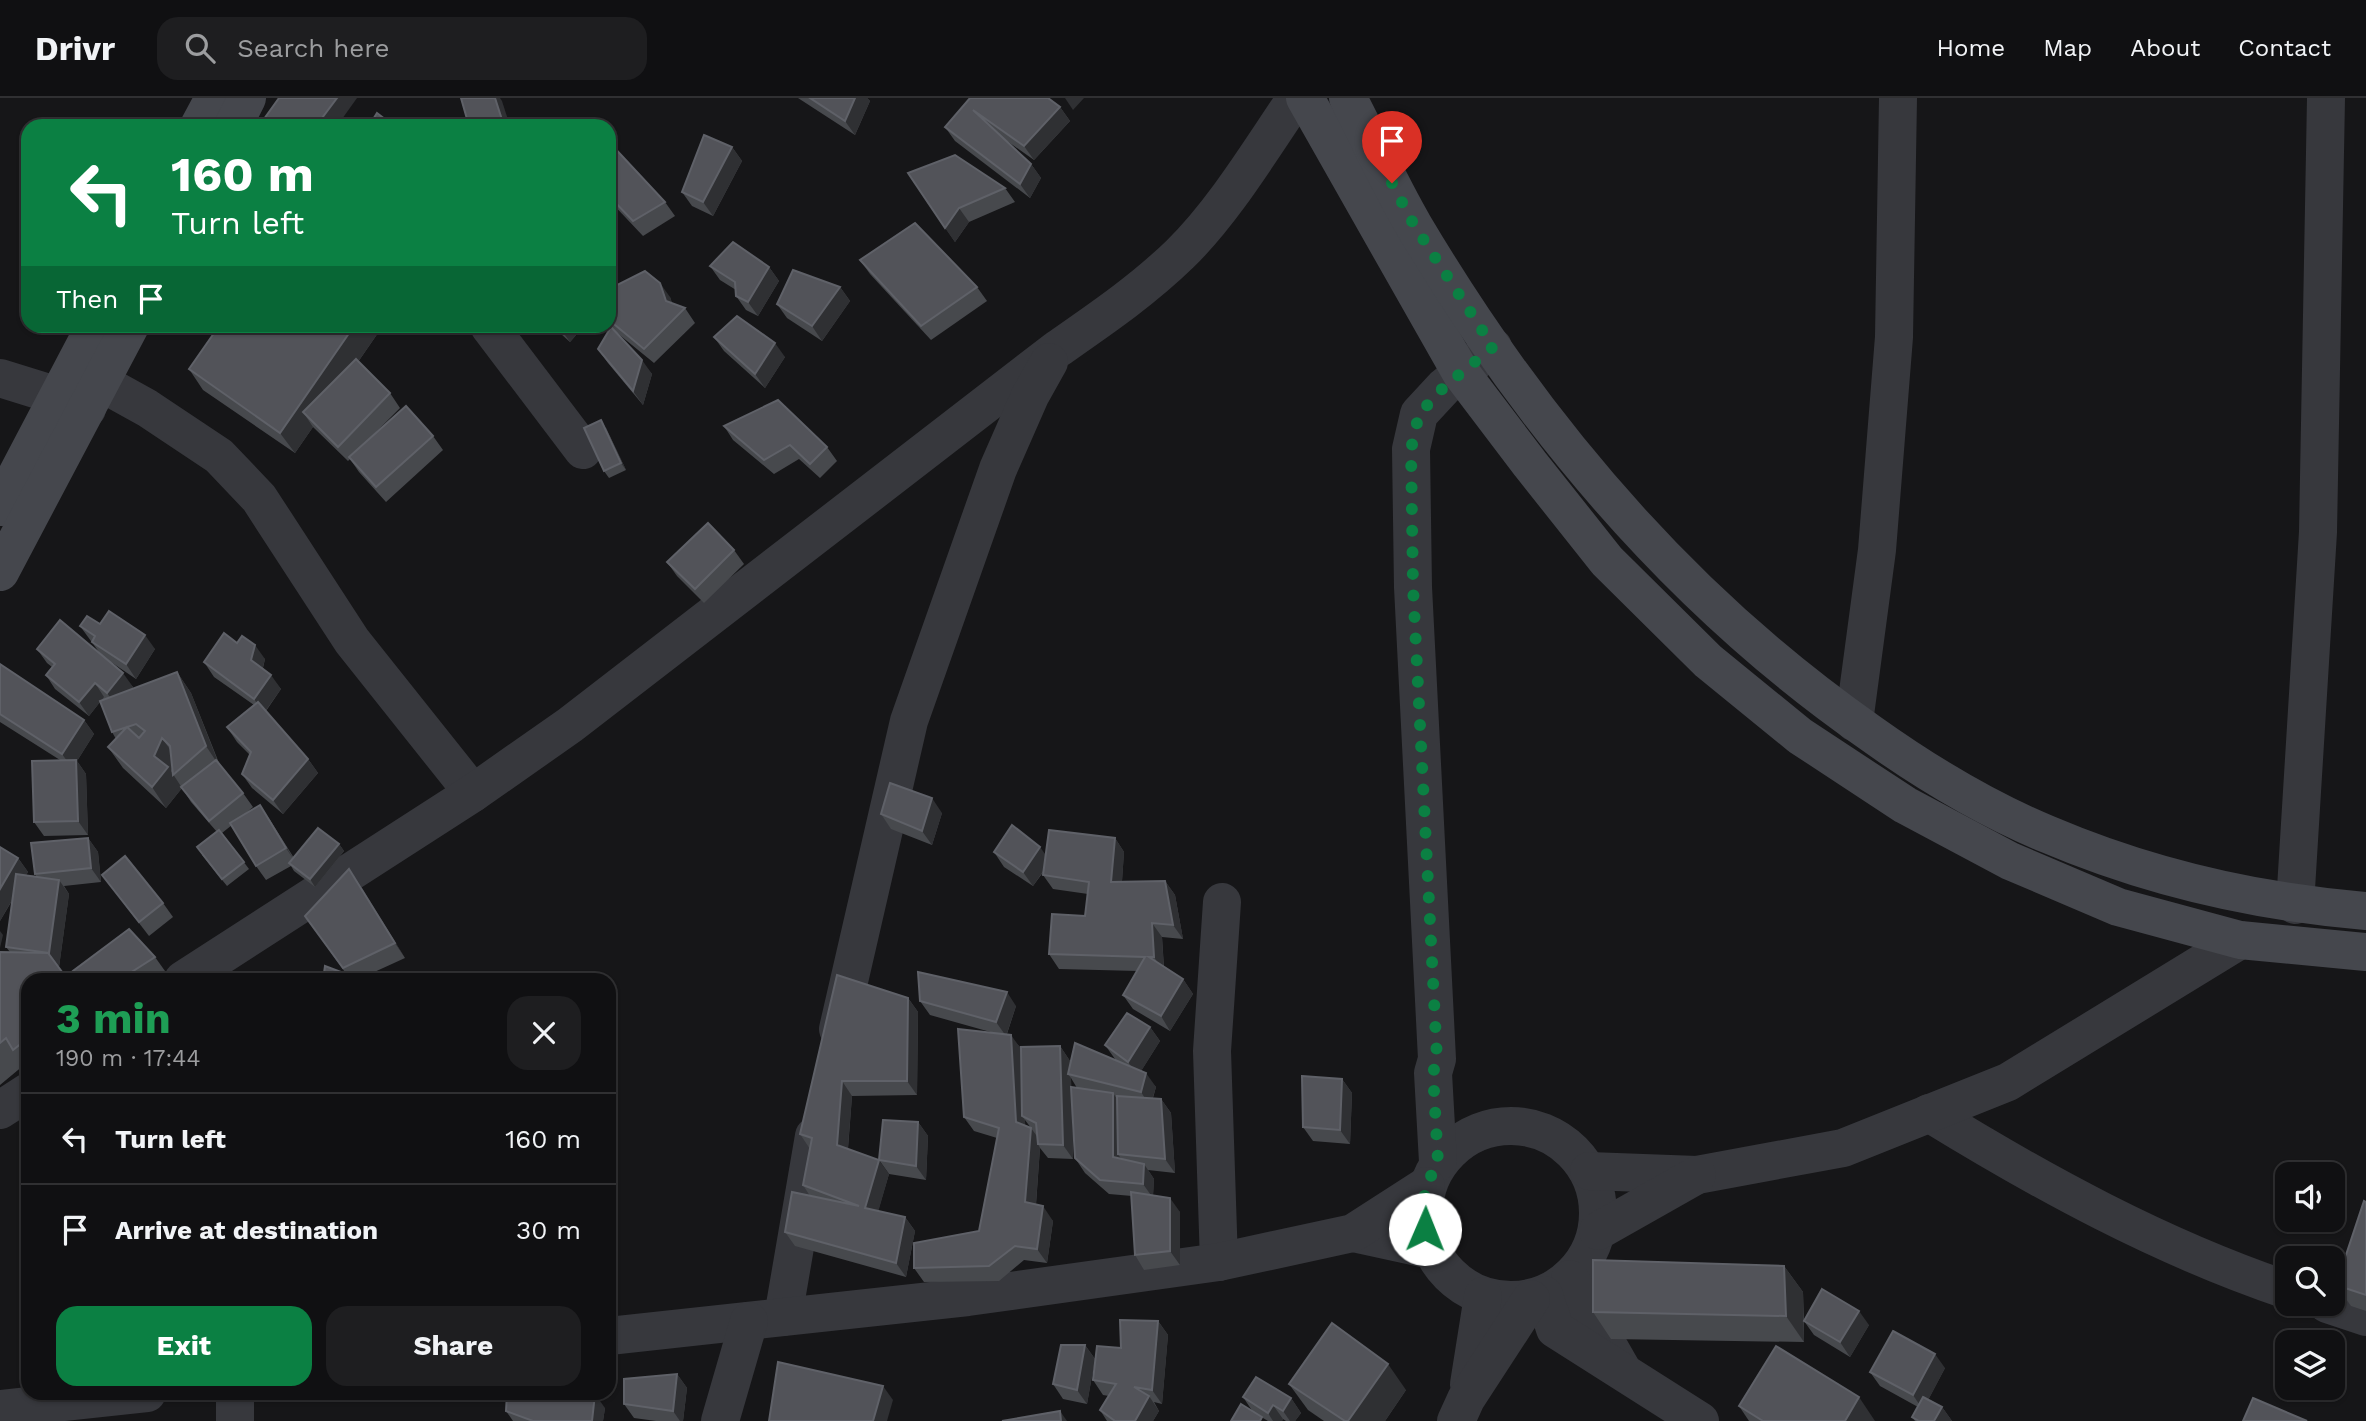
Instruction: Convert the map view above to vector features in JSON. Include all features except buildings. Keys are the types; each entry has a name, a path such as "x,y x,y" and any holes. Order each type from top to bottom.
{"main road":[{"path":"203,119 214,98"},
{"path":"236,119 247,98"},
{"path":"1305,98 1461,373 1607,561 1709,661 1800,736 1905,806 2010,861 2118,907 2240,940 2366,952"},
{"path":"1348,98 1414,225 1493,347 1596,484 1659,555 1730,623 1811,691 1972,799 2047,835 2203,886 2295,905 2366,911"},
{"path":"0,572 82,396 94,333"},
{"path":"0,507 125,333"}],"street":[{"path":"194,973 473,793 652,664 1056,350 1136,294 1182,252 1238,181 1296,98"},
{"path":"1854,722 1877,550 1894,337 1898,98"},
{"path":"2295,905 2318,532 2326,98"},
{"path":"494,333 583,450"},
{"path":"1493,347 1444,387 1419,414 1411,449 1413,587 1437,1059 1433,1073 1432,1174 1423,1207 1431,1250 1452,1278 1483,1296 1506,1301 1548,1291"},
{"path":"830,1066 909,721 998,469 1030,396 1056,350"},
{"path":"0,378 147,408 219,456 259,498 352,641 473,793"},
{"path":"1219,1262 1212,1051 1222,902"},
{"path":"1589,1171 1697,1175 1843,1148 2008,1082 2240,940"},
{"path":"1433,1073 1486,1128"},
{"path":"0,1110 21,1096"},
{"path":"720,1421 766,1319 821,1105"},
{"path":"1929,1113 2019,1168 2150,1236 2275,1285"},
{"path":"1353,1233 1432,1174 1459,1141 1486,1128 1516,1125 1546,1132 1571,1148 1589,1171 1599,1201 1598,1231"},
{"path":"1461,1410 1548,1291 1598,1231 1697,1175"},
{"path":"616,1335 968,1297 1219,1262 1353,1233 1431,1250"},
{"path":"1548,1291 1555,1329 1625,1376 1700,1421"},
{"path":"1461,1410 1483,1296"},
{"path":"2345,1310 2366,1317"},
{"path":"0,1409 83,1400"},
{"path":"235,1421 236,1400"}],"route":[{"path":"1392,183 1414,225 1493,347 1444,387 1419,414 1411,449 1413,587 1437,1059 1433,1073 1438,1162 1426,1186 1423,1207 1425,1229"}]}
